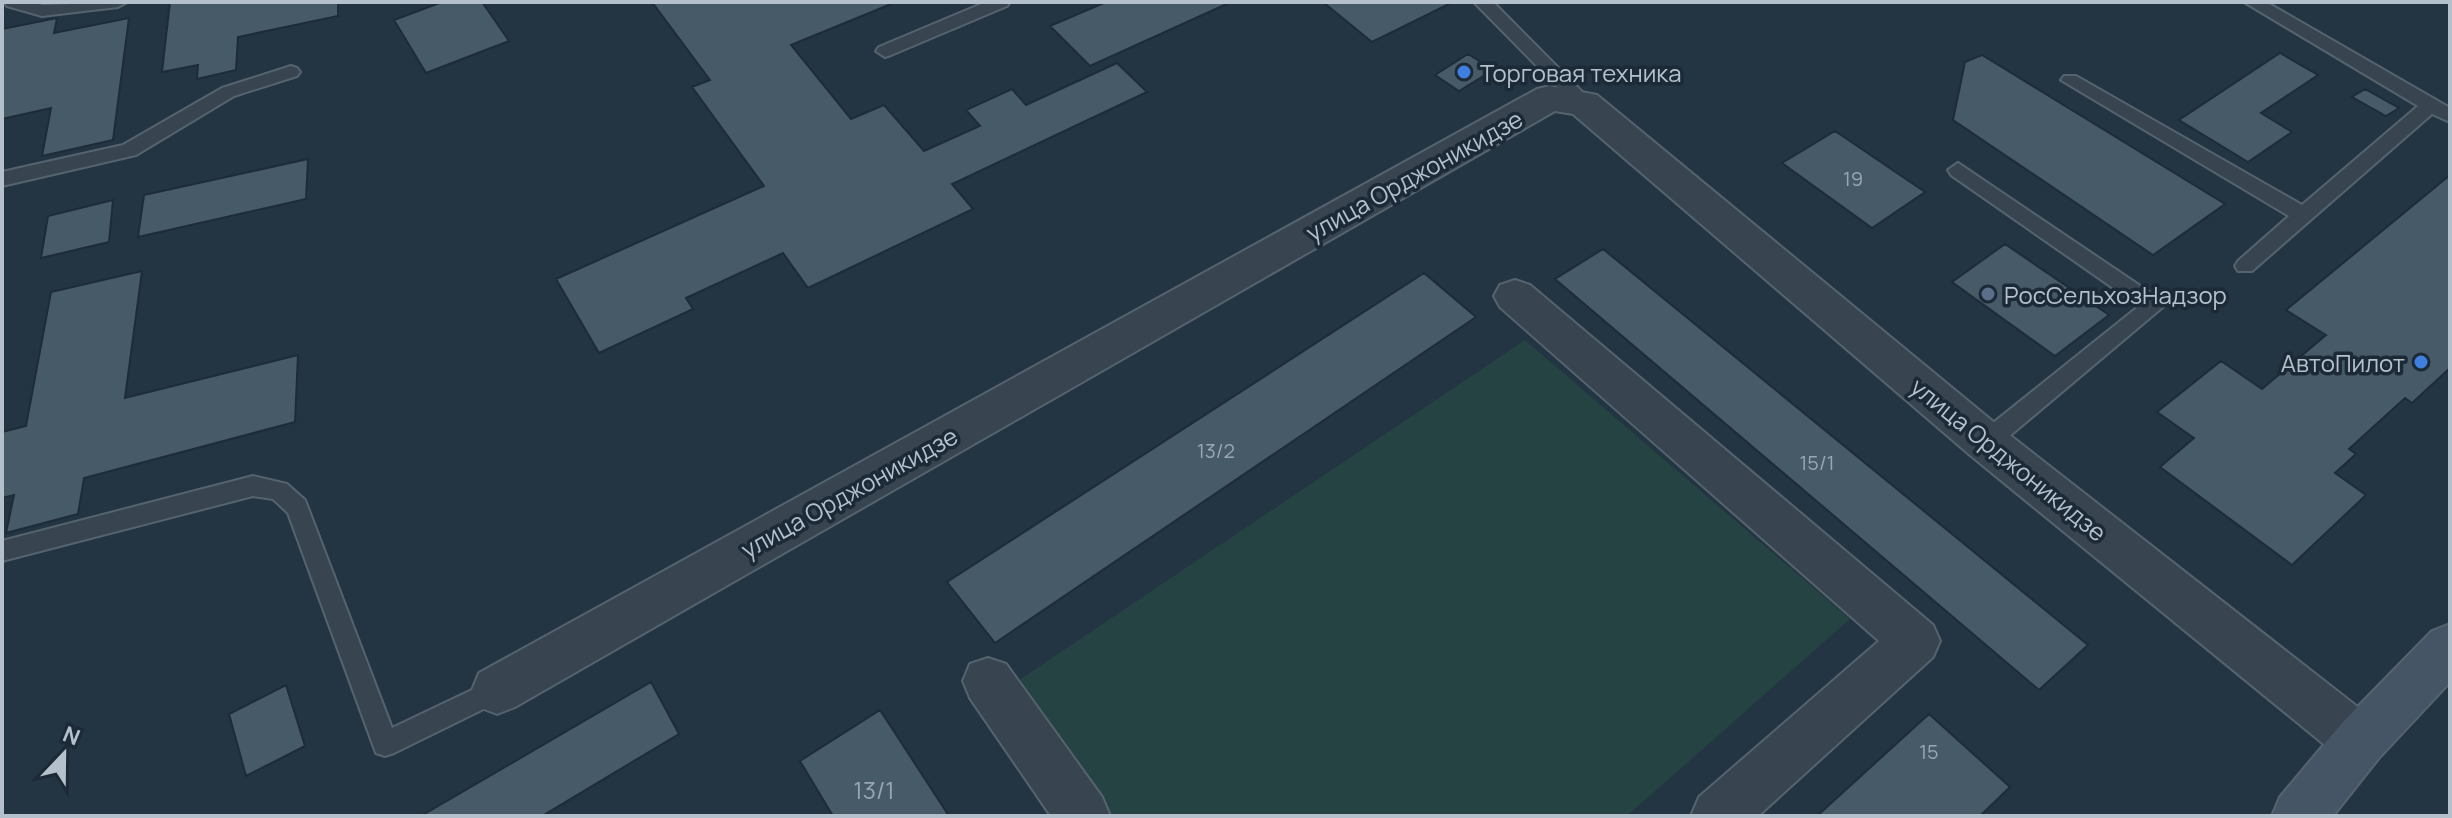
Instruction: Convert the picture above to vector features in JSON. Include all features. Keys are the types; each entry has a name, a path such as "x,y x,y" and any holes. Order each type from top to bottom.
{"main road":[{"path":"2304,815 2360,741 2450,647"}],"street":[{"name":"улица Орджоникидзе","path":"497,690 1550,98 1584,104 1986,442 2360,741"},
{"path":"1515,296 1915,641 1718,816"},
{"path":"988,681 1083,816"}],"lane":[{"path":"13,2 42,11 118,2"},
{"path":"885,51 1001,2"},
{"path":"1483,2 1584,104"},
{"path":"2253,2 2450,116"},
{"path":"2,179 129,150 228,92 291,72"},
{"path":"2070,80 2303,215"},
{"path":"2245,266 2430,105"},
{"path":"1958,170 2154,306 1986,442"},
{"path":"2,551 253,486 279,491 297,507 385,744 497,690"}],"green space":[{"path":"1525,340 1850,619 1627,816 1106,816 1010,686"}],"building":[{"path":"170,2 338,2 338,16 238,37 236,70 197,79 198,65 162,72"},
{"path":"442,2 482,2 509,41 426,73 394,20"},
{"path":"652,2 896,2 791,45 851,119 884,105 924,151 980,126 966,110 1012,89 1026,105 1117,63 1147,92 952,184 973,209 808,288 783,253 686,298 693,309 599,353 556,279 764,186 692,87 710,80"},
{"path":"1106,2 1231,2 1090,66 1050,26"},
{"path":"1323,2 1450,2 1451,3 1372,42"},
{"path":"57,18 54,33 129,18 113,140 42,156 51,108 2,119 2,29"},
{"path":"2280,53 2318,75 2261,113 2292,132 2248,162 2179,120"},
{"name":"Торговая техника","path":"1468,54 1493,70 1459,91 1435,75"},
{"path":"1982,55 2225,204 2153,255 1953,120 1965,62"},
{"path":"2365,89 2399,108 2386,116 2352,97"},
{"path":"1835,131 1925,192 1872,228 1782,163"},
{"path":"308,159 306,199 138,237 144,195"},
{"path":"2450,175 2450,368 2412,403 2405,398 2349,449 2356,454 2335,473 2366,495 2292,565 2160,467 2194,438 2157,412 2221,361 2262,389 2326,335 2286,310"},
{"path":"113,200 109,242 41,258 48,216"},
{"path":"2005,244 2109,315 2055,356 1952,282"},
{"path":"1603,249 2088,645 2039,690 1555,279"},
{"path":"142,271 125,398 298,355 295,422 84,478 78,514 6,533 14,495 2,498 2,432 26,426 51,292"},
{"path":"1424,273 1476,317 995,643 947,582"},
{"path":"651,682 679,734 542,816 421,816"},
{"path":"286,685 305,746 246,776 229,714"},
{"path":"880,710 949,816 833,816 800,761"},
{"path":"1929,714 2010,787 1980,816 1817,816"}],"place":[{"name":"Торговая техника","path":"1464,72"},
{"name":"РосСельхозНадзор","path":"1988,294"},
{"name":"АвтоПилот","path":"2421,362"}]}
